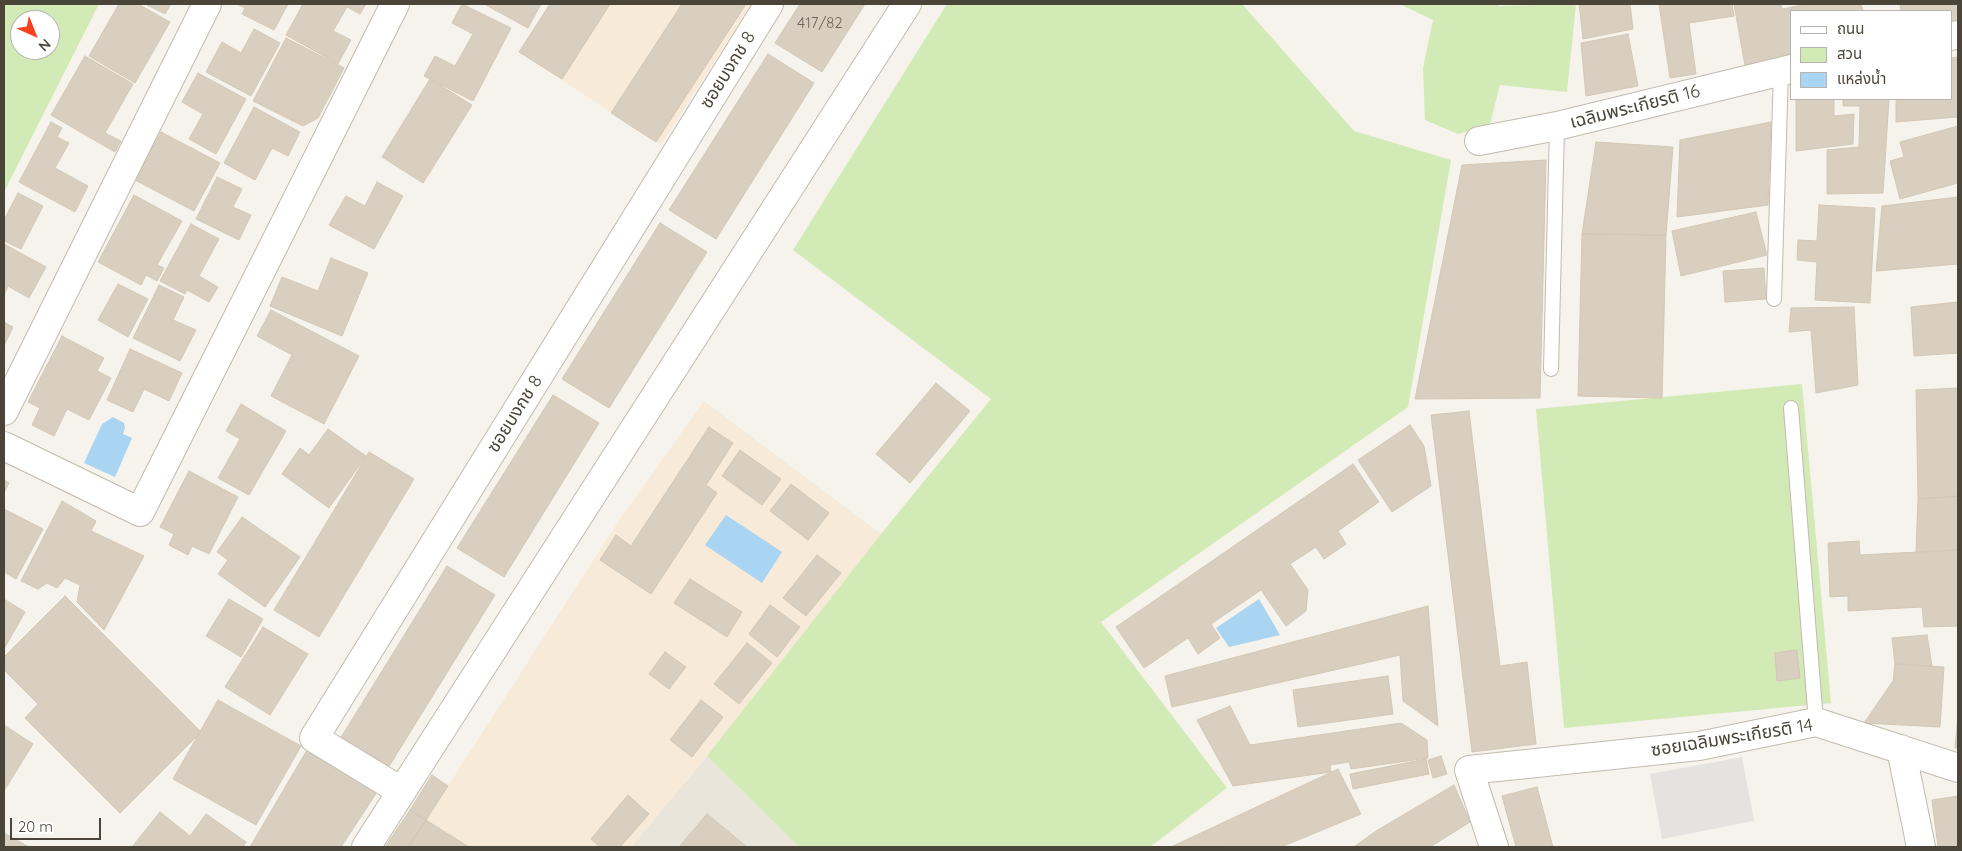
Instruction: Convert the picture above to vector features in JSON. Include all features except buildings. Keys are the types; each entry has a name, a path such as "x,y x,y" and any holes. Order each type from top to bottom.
{"street":[{"path":"4,411 207,4"},
{"path":"4,446 140,512 394,4"},
{"name":"ซอยบงกช 8","path":"401,791 314,738 769,4"},
{"path":"366,847 907,4"},
{"name":"เฉลิมพระเกียรติ 16","path":"1479,141 1557,126 1786,70"},
{"name":"ซอยเฉลิมพระเกียรติ 14","path":"1494,847 1469,770 1699,746 1816,722 1958,768"},
{"path":"1901,749 1921,847"}],"lane":[{"path":"1774,299 1786,70"},
{"path":"1551,369 1557,126"},
{"path":"1791,408 1816,722"}],"shaded area":[{"path":"550,4 751,4 661,145 519,52"},
{"path":"704,401 881,534 707,756 631,847 469,847 426,820 620,519"},
{"path":"707,756 799,847 631,847"},
{"path":"1742,757 1754,821 1662,839 1650,774"}],"green space":[{"path":"4,4 99,4 4,192"},
{"path":"947,4 1242,4 1354,131 1451,160 1408,407 1101,622 1227,788 1150,847 799,847 707,756 881,534 991,399 793,250"},
{"path":"1400,4 1498,4 1498,6 1576,4 1567,92 1500,85 1490,124 1458,134 1425,120 1423,68 1433,20"},
{"path":"1802,384 1831,703 1564,728 1536,409"}],"water":[{"path":"113,417 124,423 123,434 132,438 115,477 84,463 102,424"},
{"path":"726,515 782,552 762,583 705,545"},
{"path":"1259,599 1280,635 1229,647 1216,628"}]}
